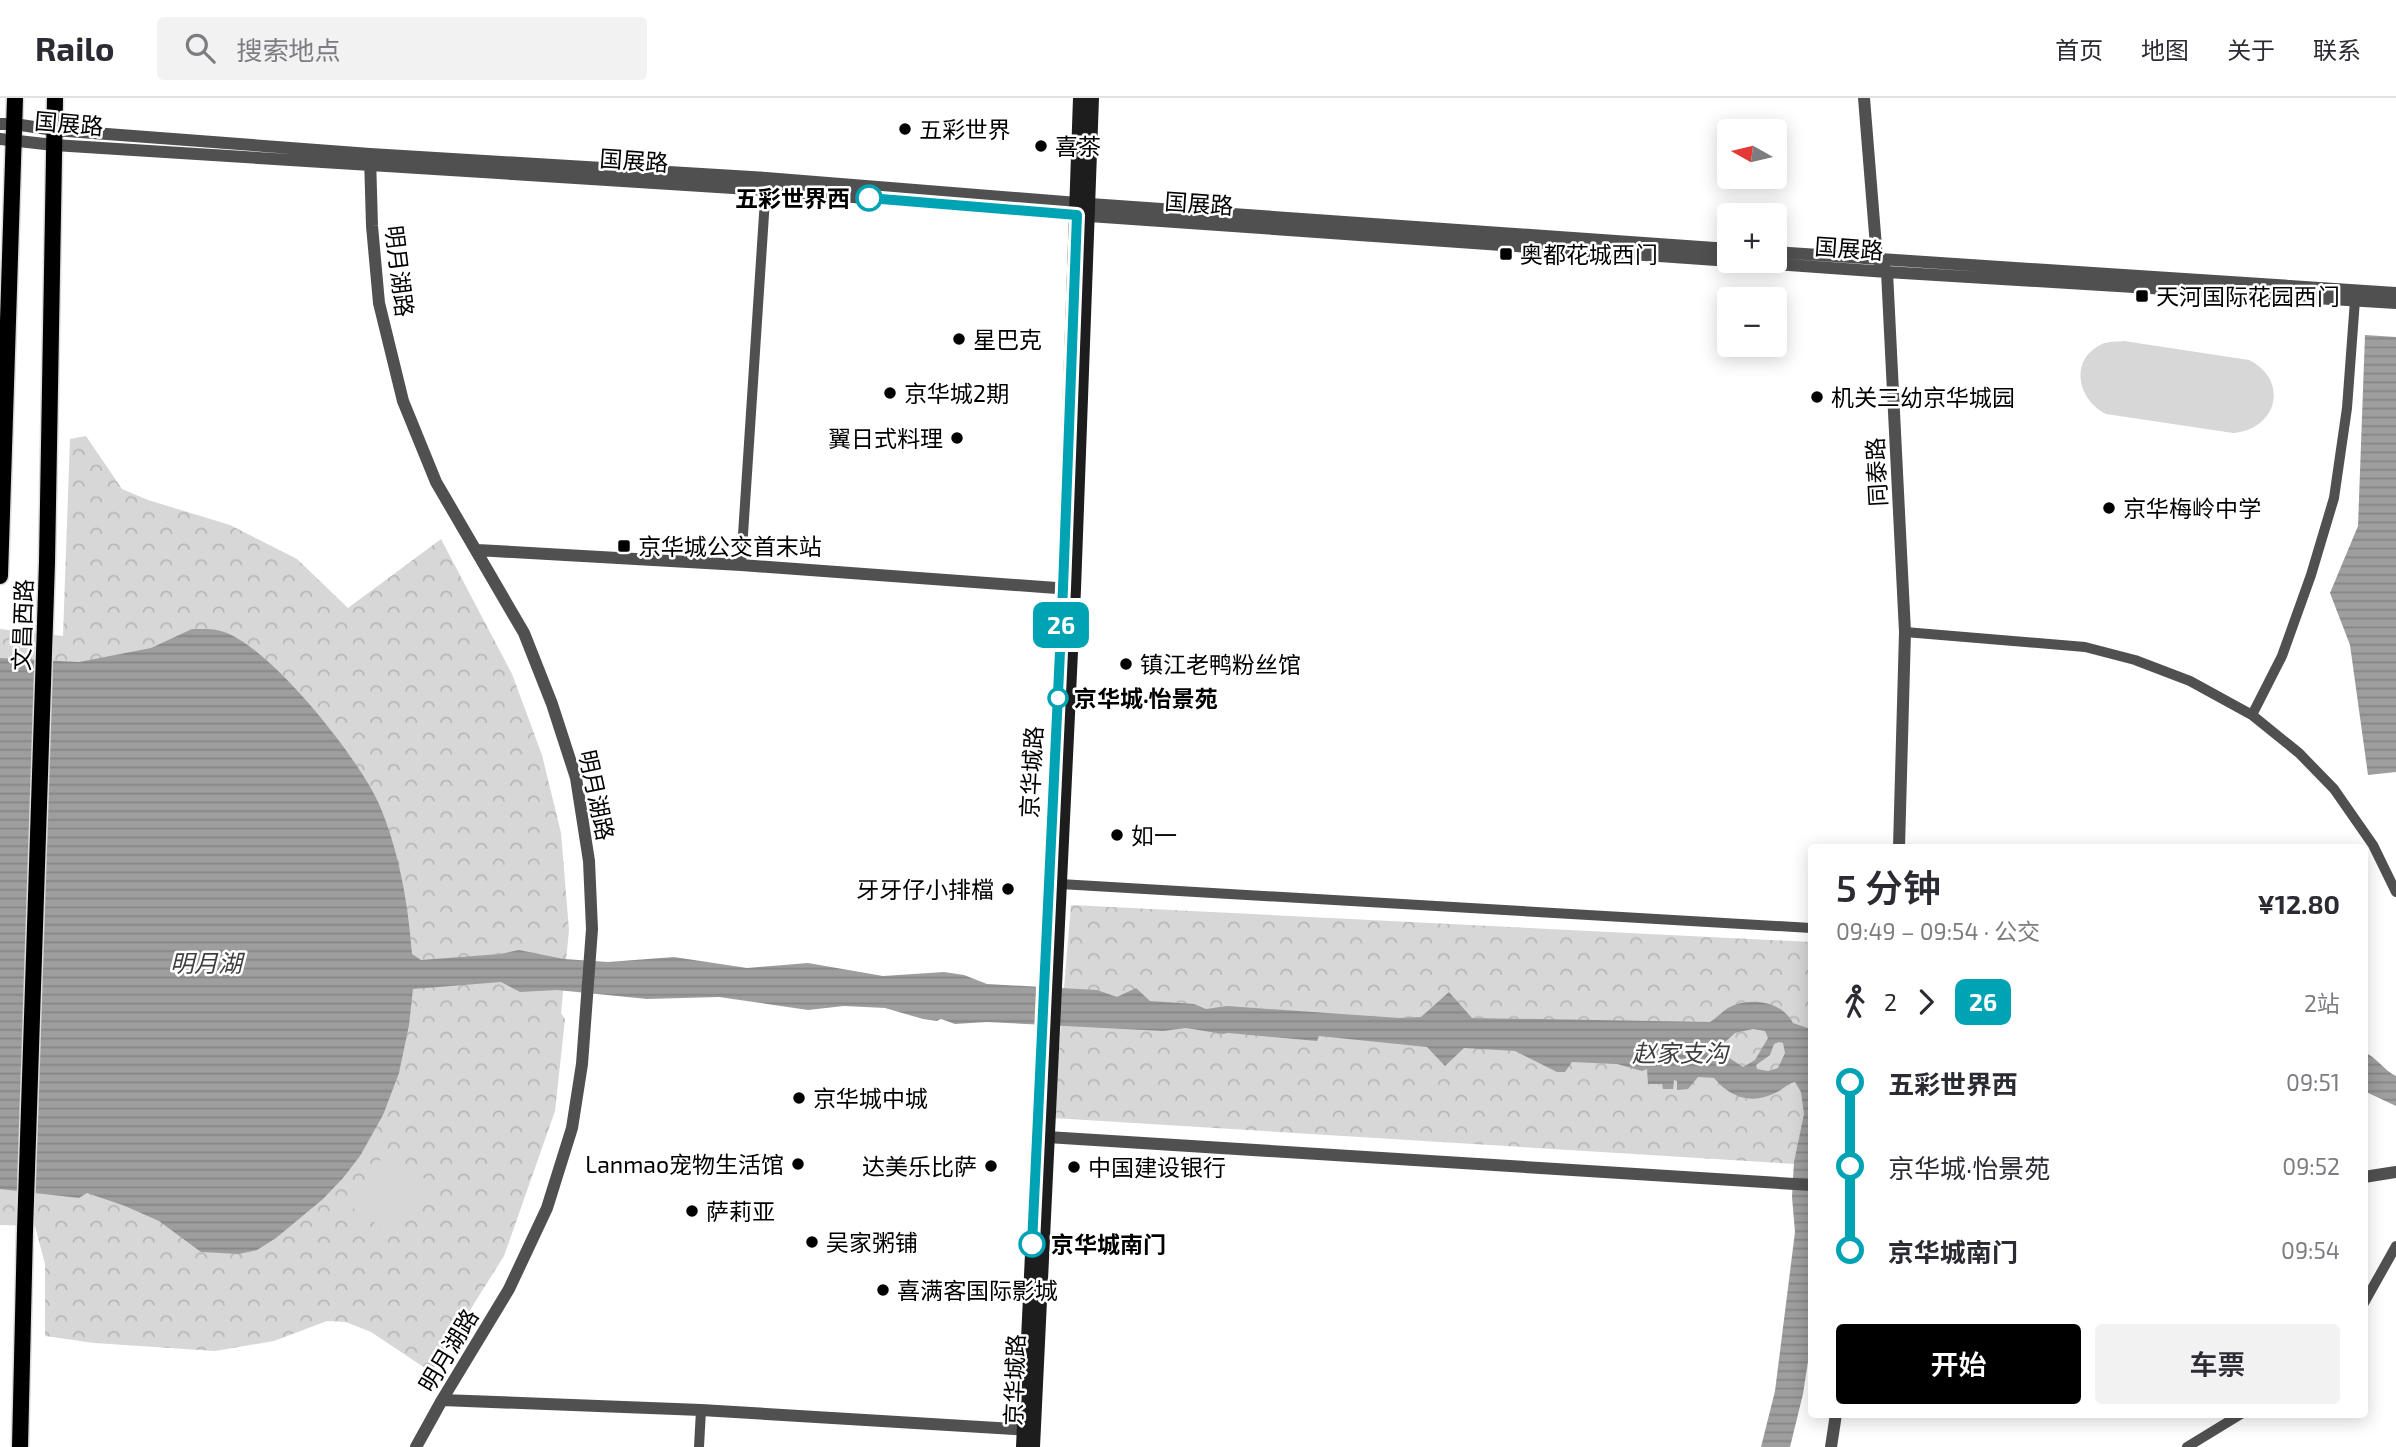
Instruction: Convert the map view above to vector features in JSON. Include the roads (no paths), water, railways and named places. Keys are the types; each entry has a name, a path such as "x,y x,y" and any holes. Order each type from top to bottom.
{"main road":[{"name":"文昌西路","path":"0,576 7,131 15,98"},
{"name":"文昌西路","path":"20,1447 24,1230 47,562 55,98"},
{"name":"京华城路","path":"1080,98 1083,209"},
{"name":"京华城路","path":"1050,968 1060,884 1083,209 1092,98"},
{"name":"京华城路","path":"1033,1447 1029,1429 1069,589"},
{"name":"京华城路","path":"1023,1447 1029,1429 1047,1137 1046,1054"}],"street":[{"path":"1864,98 1877,259 1887,272"},
{"name":"国展路","path":"7,131 54,137 766,184 1887,272 2396,303"},
{"name":"明月湖路","path":"370,159 372,226 379,303 403,401 436,482 524,634 552,704 576,778 589,861 592,929 586,1020 572,1128 547,1208 509,1289 416,1447"},
{"path":"741,565 766,184"},
{"name":"国展路","path":"1083,209 1717,248"},
{"name":"国展路","path":"1787,253 2396,293"},
{"name":"同泰路","path":"1887,272 1905,632 1899,844"},
{"path":"2252,715 2282,656 2311,575 2334,498 2347,408 2355,300"},
{"path":"477,550 741,565 1069,589"},
{"path":"1905,632 2085,647 2136,660 2190,681 2252,715 2299,754 2334,789 2373,845 2396,892"},
{"path":"1060,884 1808,928"},
{"path":"1047,1137 1808,1185"},
{"path":"2368,1176 2396,1172"},
{"path":"2368,1296 2396,1246"},
{"path":"442,1399 701,1410 1029,1429"},
{"path":"699,1447 701,1410"},
{"path":"1831,1447 1835,1418"},
{"path":"2187,1447 2234,1418"}],"water":[{"path":"2365,335 2396,337 2396,772 2368,775 2350,645 2330,593 2358,526"},
{"name":"明月湖","path":"192,629 224,632 265,659 333,733 353,760 379,804 402,877 412,954 421,960 519,950 564,959 608,962 674,957 747,968 808,963 883,976 944,972 964,975 987,984 1097,990 1117,997 1136,988 1150,1001 1194,1004 1206,1009 1227,1006 1399,1018 1421,1017 1449,992 1472,1018 1710,1022 1736,1004 1755,1002 1773,1005 1793,1023 1808,1028 1808,1362 1790,1447 1761,1447 1775,1391 1795,1232 1792,1197 1794,1162 1804,1114 1801,1092 1795,1082 1766,1097 1749,1099 1727,1090 1714,1078 1698,1077 1688,1089 1677,1090 1677,1081 1674,1080 1673,1089 1663,1089 1662,1084 1648,1084 1647,1069 1642,1071 1617,1064 1572,1062 1565,1072 1557,1072 1515,1051 1464,1048 1445,1066 1427,1047 1319,1036 1317,1041 1223,1034 1186,1028 1163,1031 987,1022 955,1024 941,1019 923,1019 885,1008 844,1006 808,1010 719,997 647,999 557,990 520,992 501,982 413,989 399,1073 383,1115 360,1156 323,1199 276,1238 257,1250 239,1254 201,1252 159,1221 87,1193 79,1198 0,1189 0,658 79,662 151,648","holes":["1753,1029 1765,1031 1768,1038 1755,1060 1743,1067 1728,1057 1723,1044 1735,1033","1783,1043 1785,1053 1778,1068 1768,1071 1757,1069 1756,1065 1770,1055 1774,1044"]},
{"path":"2368,1054 2396,1076 2396,1106 2368,1093"}],"place":[{"name":"五彩世界","path":"905,129"},
{"name":"喜茶","path":"1041,146"},
{"name":"五彩世界西","path":"869,198"},
{"name":"奥都花城西门","path":"1506,254"},
{"name":"天河国际花园西门","path":"2142,296"},
{"name":"星巴克","path":"959,339"},
{"name":"京华城2期","path":"890,393"},
{"name":"机关三幼京华城园","path":"1817,397"},
{"name":"翼日式料理","path":"957,438"},
{"name":"京华梅岭中学","path":"2109,508"},
{"name":"京华城公交首末站","path":"624,546"},
{"name":"镇江老鸭粉丝馆","path":"1126,664"},
{"name":"京华城·怡景苑","path":"1058,698"},
{"name":"如一","path":"1117,835"},
{"name":"牙牙仔小排檔","path":"1008,889"},
{"name":"京华城中城","path":"799,1098"},
{"name":"Lanmao宠物生活馆","path":"798,1164"},
{"name":"达美乐比萨","path":"991,1166"},
{"name":"中国建设银行","path":"1074,1167"},
{"name":"萨莉亚","path":"692,1211"},
{"name":"吴家粥铺","path":"812,1242"},
{"name":"京华城南门","path":"1032,1244"},
{"name":"喜满客国际影城","path":"883,1290"}],"water label":[{"name":"赵家支沟","path":"1680,1052"}]}
